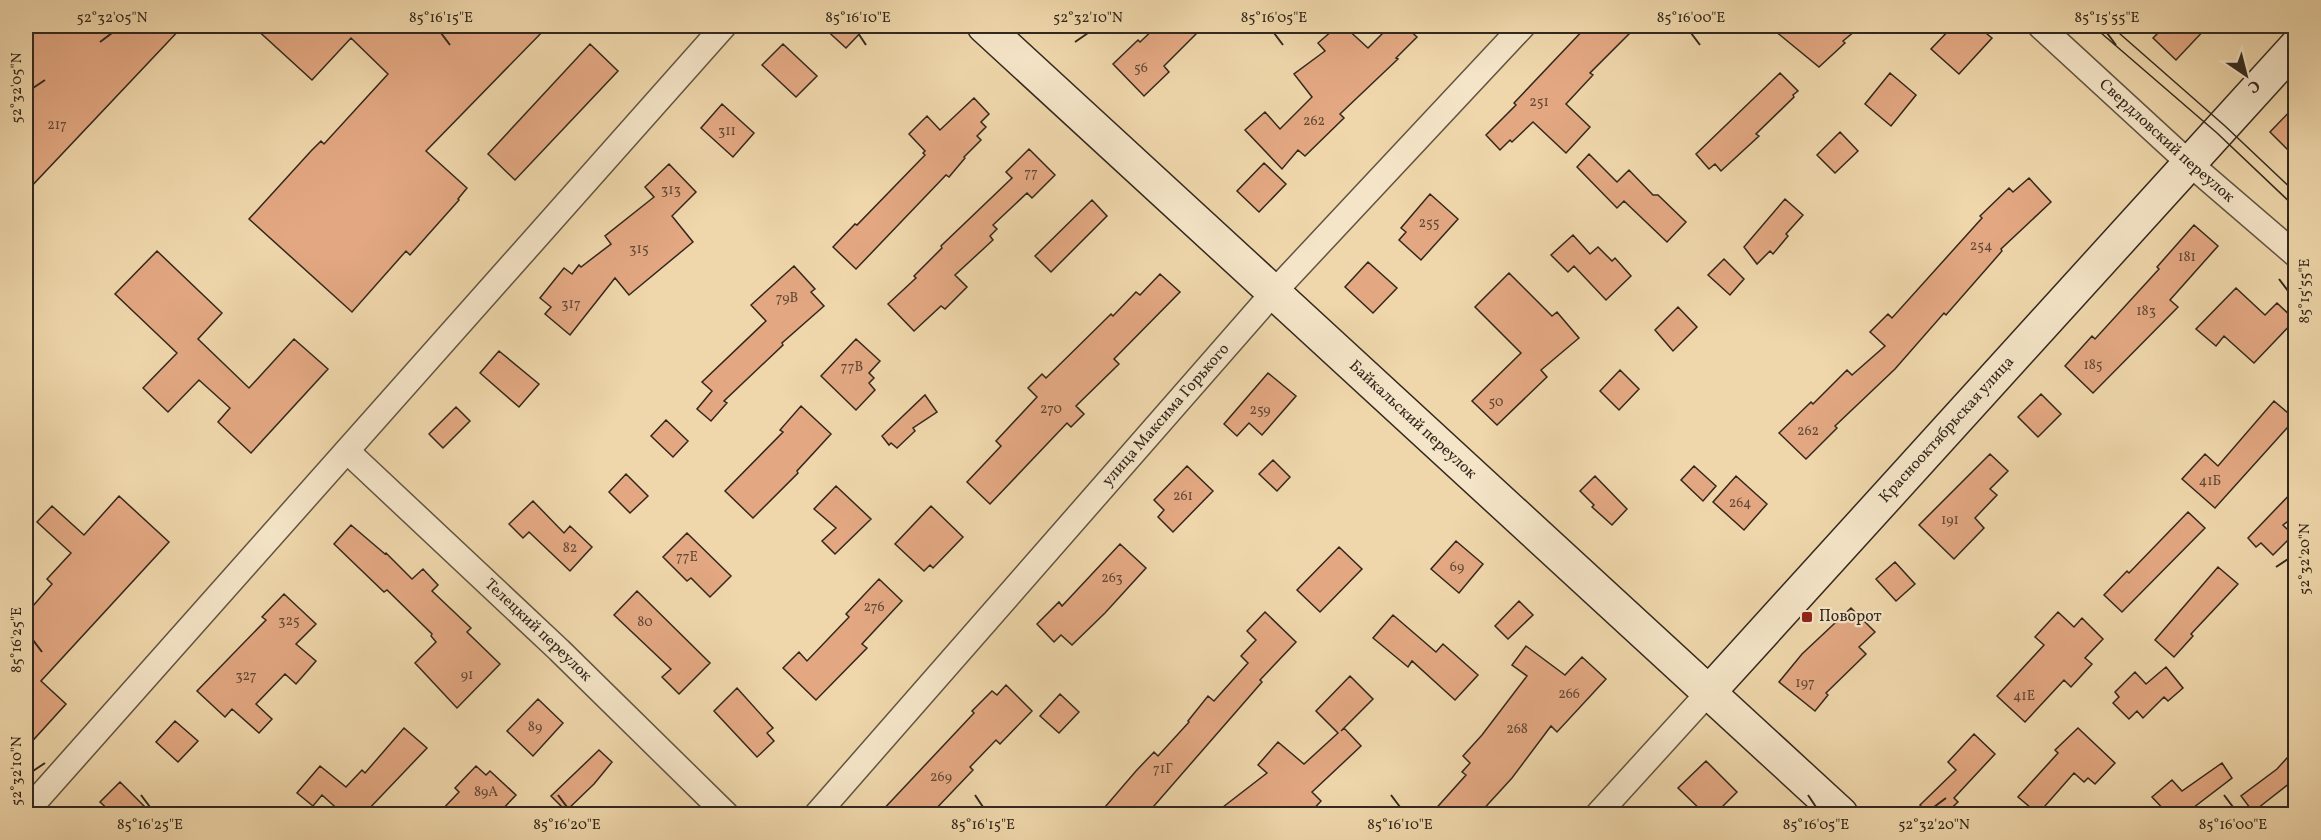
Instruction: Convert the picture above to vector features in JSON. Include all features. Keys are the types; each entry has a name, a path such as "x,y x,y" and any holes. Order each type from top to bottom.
{"main road":[{"name":"Байкальский переулок","path":"984,26 1841,814"},
{"name":"Краснооктябрьская улица","path":"1709,692 2295,46"}],"street":[{"path":"26,812 724,26"},
{"name":"улица Максима Горького","path":"817,814 1274,292 1523,26"},
{"name":"Свердловский переулок","path":"2040,26 2189,163 2295,255"},
{"name":"Телецкий переулок","path":"347,451 559,650 726,814"},
{"name":"Краснооктябрьская улица","path":"1598,814 1709,692"}],"building":[{"path":"26,26 183,26 26,192"},
{"path":"253,26 548,26 426,151 467,188 410,255 406,251 352,312 249,219 311,151 321,141 324,144 388,74 351,38 312,80"},
{"path":"822,26 867,26 846,48"},
{"path":"1157,26 1204,26 1164,66 1169,72 1144,96 1113,64 1138,40 1140,42"},
{"path":"1344,26 1368,48 1390,26 1405,26 1417,37 1396,58 1398,59 1340,114 1344,118 1305,156 1298,150 1282,169 1245,130 1265,112 1280,129 1312,97 1294,74 1325,51 1318,43 1333,30 1336,33"},
{"path":"1587,26 1637,26 1590,73 1593,75 1566,104 1590,127 1566,153 1533,122 1500,150 1486,135"},
{"path":"1769,26 1861,26 1843,41 1845,43 1819,67"},
{"path":"1953,26 1977,26 1992,38 1959,74 1931,49"},
{"path":"2165,26 2208,26 2176,60 2153,38"},
{"path":"590,44 618,71 515,180 488,154"},
{"path":"783,44 817,76 796,97 762,65"},
{"path":"1780,73 1798,91 1793,95 1794,97 1756,134 1759,136 1721,171 1715,164 1709,169 1696,154"},
{"path":"1890,73 1916,95 1891,126 1865,104"},
{"path":"974,98 989,114 981,122 986,127 977,136 981,140 949,177 946,175 856,269 833,247 925,155 923,153 925,151 909,134 927,116 940,130"},
{"path":"722,104 754,133 733,157 701,128"},
{"path":"2295,106 2295,157 2270,132"},
{"path":"1840,132 1858,151 1835,173 1817,155"},
{"path":"1029,149 1055,175 1032,198 1027,193 993,225 997,229 990,236 993,240 955,275 967,287 945,309 941,306 914,331 888,304 916,278 914,276 942,248 941,246 1012,178 1006,172"},
{"path":"1589,154 1617,182 1629,170 1653,195 1658,195 1686,222 1667,242 1624,201 1617,208 1577,167"},
{"path":"1264,163 1286,184 1259,212 1237,191"},
{"path":"669,164 696,192 672,216 693,242 629,295 615,278 570,335 545,314 551,307 540,298 564,268 572,274 579,265 581,267 611,244 605,236 654,197 645,187"},
{"path":"2029,178 2051,202 2001,249 2002,251 1946,315 1944,313 1895,369 1835,426 1837,428 1806,459 1779,433 1811,402 1813,404 1847,370 1852,375 1885,346 1870,332 1888,314 1892,318 1982,218 1980,216 2009,188 2013,192"},
{"path":"1430,194 1458,219 1421,260 1399,240 1406,232 1401,228"},
{"path":"1785,199 1803,215 1786,234 1788,236 1773,254 1770,251 1757,264 1744,247"},
{"path":"1092,200 1107,216 1051,272 1035,256"},
{"path":"2194,225 2218,246 2170,300 2178,307 2093,393 2065,366 2092,336 2095,339 2159,269 2157,267"},
{"path":"1573,235 1590,254 1598,247 1612,261 1615,258 1631,276 1606,300 1574,266 1568,272 1551,255"},
{"path":"157,251 222,313 198,339 249,388 294,339 328,369 251,453 218,422 230,408 199,380 168,412 143,388 177,353 115,294"},
{"path":"1724,259 1744,279 1730,295 1708,275"},
{"path":"1368,262 1397,288 1373,313 1345,287"},
{"path":"794,266 815,289 811,292 824,306 782,343 783,345 724,401 727,403 711,421 697,409 712,391 702,382 766,321 751,305"},
{"path":"1509,273 1552,316 1557,312 1579,338 1541,370 1547,377 1497,425 1472,401 1521,353 1475,307"},
{"path":"1160,274 1180,292 1114,359 1119,364 1076,406 1084,414 1071,427 1067,423 990,504 967,482 1001,446 996,441 1037,397 1028,388 1042,374 1046,378 1111,314 1113,316 1136,292 1140,295"},
{"path":"2236,288 2265,315 2277,303 2295,320 2254,363 2224,336 2216,346 2196,329"},
{"path":"1678,307 1697,327 1673,351 1655,330"},
{"path":"856,339 880,361 869,373 874,378 869,383 875,390 856,410 821,376"},
{"path":"499,351 539,384 519,407 480,373"},
{"path":"1620,370 1639,389 1619,410 1600,391"},
{"path":"1268,373 1296,396 1262,435 1249,423 1237,436 1224,424"},
{"path":"2041,394 2061,414 2038,437 2018,417"},
{"path":"925,395 937,412 913,428 915,431 897,448 891,443 889,445 882,436"},
{"path":"2274,401 2295,419 2215,508 2182,479 2205,454 2218,466"},
{"path":"801,406 831,434 797,471 798,473 753,518 725,491 783,432 780,430"},
{"path":"456,407 470,421 443,448 429,434"},
{"path":"666,420 688,441 673,457 651,436"},
{"path":"1990,454 2008,471 1990,489 1997,495 1975,518 1984,528 1954,559 1919,525"},
{"path":"1273,460 1290,477 1277,491 1259,474"},
{"path":"1187,466 1213,491 1173,532 1158,517 1164,510 1154,500"},
{"path":"1694,466 1716,486 1703,501 1681,480"},
{"path":"626,474 648,496 630,513 609,492"},
{"path":"1595,476 1627,509 1612,525 1592,507 1594,505 1580,491"},
{"path":"1736,476 1767,504 1744,530 1713,502"},
{"path":"836,486 871,519 835,554 822,541 836,528 814,509"},
{"path":"2295,489 2295,516 2283,525 2293,535 2273,555 2261,543 2256,547 2248,538"},
{"path":"119,496 169,542 41,681 66,704 26,748 26,614 52,584 47,579 71,553 37,522 52,506 84,535"},
{"path":"533,501 564,533 570,526 592,547 570,571 529,532 523,538 509,524"},
{"path":"931,506 963,537 933,568 930,565 924,571 895,544"},
{"path":"2188,512 2205,528 2122,612 2104,595 2127,571 2129,573"},
{"path":"351,525 386,553 412,579 423,569 438,585 432,591 471,628 467,632 500,664 457,708 415,663 436,642 432,634 387,590 384,592 334,544"},
{"path":"687,533 731,576 710,597 691,578 687,581 663,557"},
{"path":"1456,541 1483,564 1459,593 1431,569"},
{"path":"1120,544 1146,568 1072,645 1061,635 1054,642 1037,624 1059,602 1062,606"},
{"path":"1339,547 1362,569 1320,612 1297,590"},
{"path":"1895,562 1915,584 1896,601 1876,579"},
{"path":"2218,567 2238,584 2191,634 2193,636 2174,657 2155,640"},
{"path":"879,579 902,601 862,644 867,648 816,700 783,668 799,652 807,661 849,617 846,614"},
{"path":"637,591 710,663 679,694 662,677 671,669 614,615"},
{"path":"284,594 316,624 296,644 316,661 296,684 285,674 256,704 272,719 259,733 232,709 225,717 197,691 266,620 262,617"},
{"path":"1519,601 1533,615 1508,639 1495,626"},
{"path":"1851,608 1875,632 1859,647 1866,654 1826,693 1828,695 1815,711 1779,682 1802,654"},
{"path":"1265,612 1296,642 1260,680 1262,682 1147,814 1099,814 1154,752 1158,756 1189,722 1208,696 1214,701 1248,663 1241,656 1256,640 1247,631"},
{"path":"2058,612 2074,627 2082,618 2103,639 2085,658 2092,664 2071,687 2064,680 2025,722 1997,696 2044,645 2035,637"},
{"path":"1393,615 1436,652 1443,644 1478,675 1455,700 1412,661 1408,667 1373,638"},
{"path":"1526,646 1565,675 1582,657 1606,679 1557,732 1551,726 1512,778 1479,814 1431,814 1466,775 1462,772 1470,763 1463,756 1527,676 1512,665"},
{"path":"2166,667 2183,688 2168,701 2164,697 2143,718 2137,711 2129,719 2113,703 2119,697 2115,692 2135,672 2146,684"},
{"path":"1350,676 1373,699 1344,728 1361,746 1312,792 1321,801 1309,814 1214,814 1267,773 1258,765 1278,742 1304,764 1338,733 1316,711"},
{"path":"1006,685 1032,711 1000,744 996,740 970,767 973,770 931,814 879,814 974,713 972,711 992,691 997,695"},
{"path":"737,688 773,728 767,733 774,741 757,757 714,711"},
{"path":"1060,694 1079,712 1059,733 1040,716"},
{"path":"538,699 563,723 533,756 507,731"},
{"path":"175,721 198,741 178,762 156,742"},
{"path":"404,728 427,748 364,814 343,814 322,795 313,806 297,793 320,766 346,787 362,770 365,773"},
{"path":"2078,728 2115,763 2095,784 2088,778 2084,782 2074,773 2038,814 2018,797 2058,753 2055,750"},
{"path":"1974,734 1995,754 1954,798 1958,802 1945,814 1929,814 1920,805 1956,770 1948,762"},
{"path":"2295,749 2295,779 2253,812 2241,796 2277,769"},
{"path":"599,750 612,762 594,784 566,811 551,796"},
{"path":"1706,761 1737,792 1715,814 1705,814 1678,788"},
{"path":"2222,763 2232,778 2185,814 2168,814 2152,797 2172,780 2182,791"},
{"path":"476,766 486,775 490,771 516,795 498,814 438,814 459,792 455,788"},
{"path":"120,782 152,814 113,814 100,802"}],"tram line":[{"path":"2093,26 2217,133 2296,208"},
{"path":"2111,26 2225,126 2296,193"}],"place":[{"name":"Поворот","path":"1807,617"}]}
